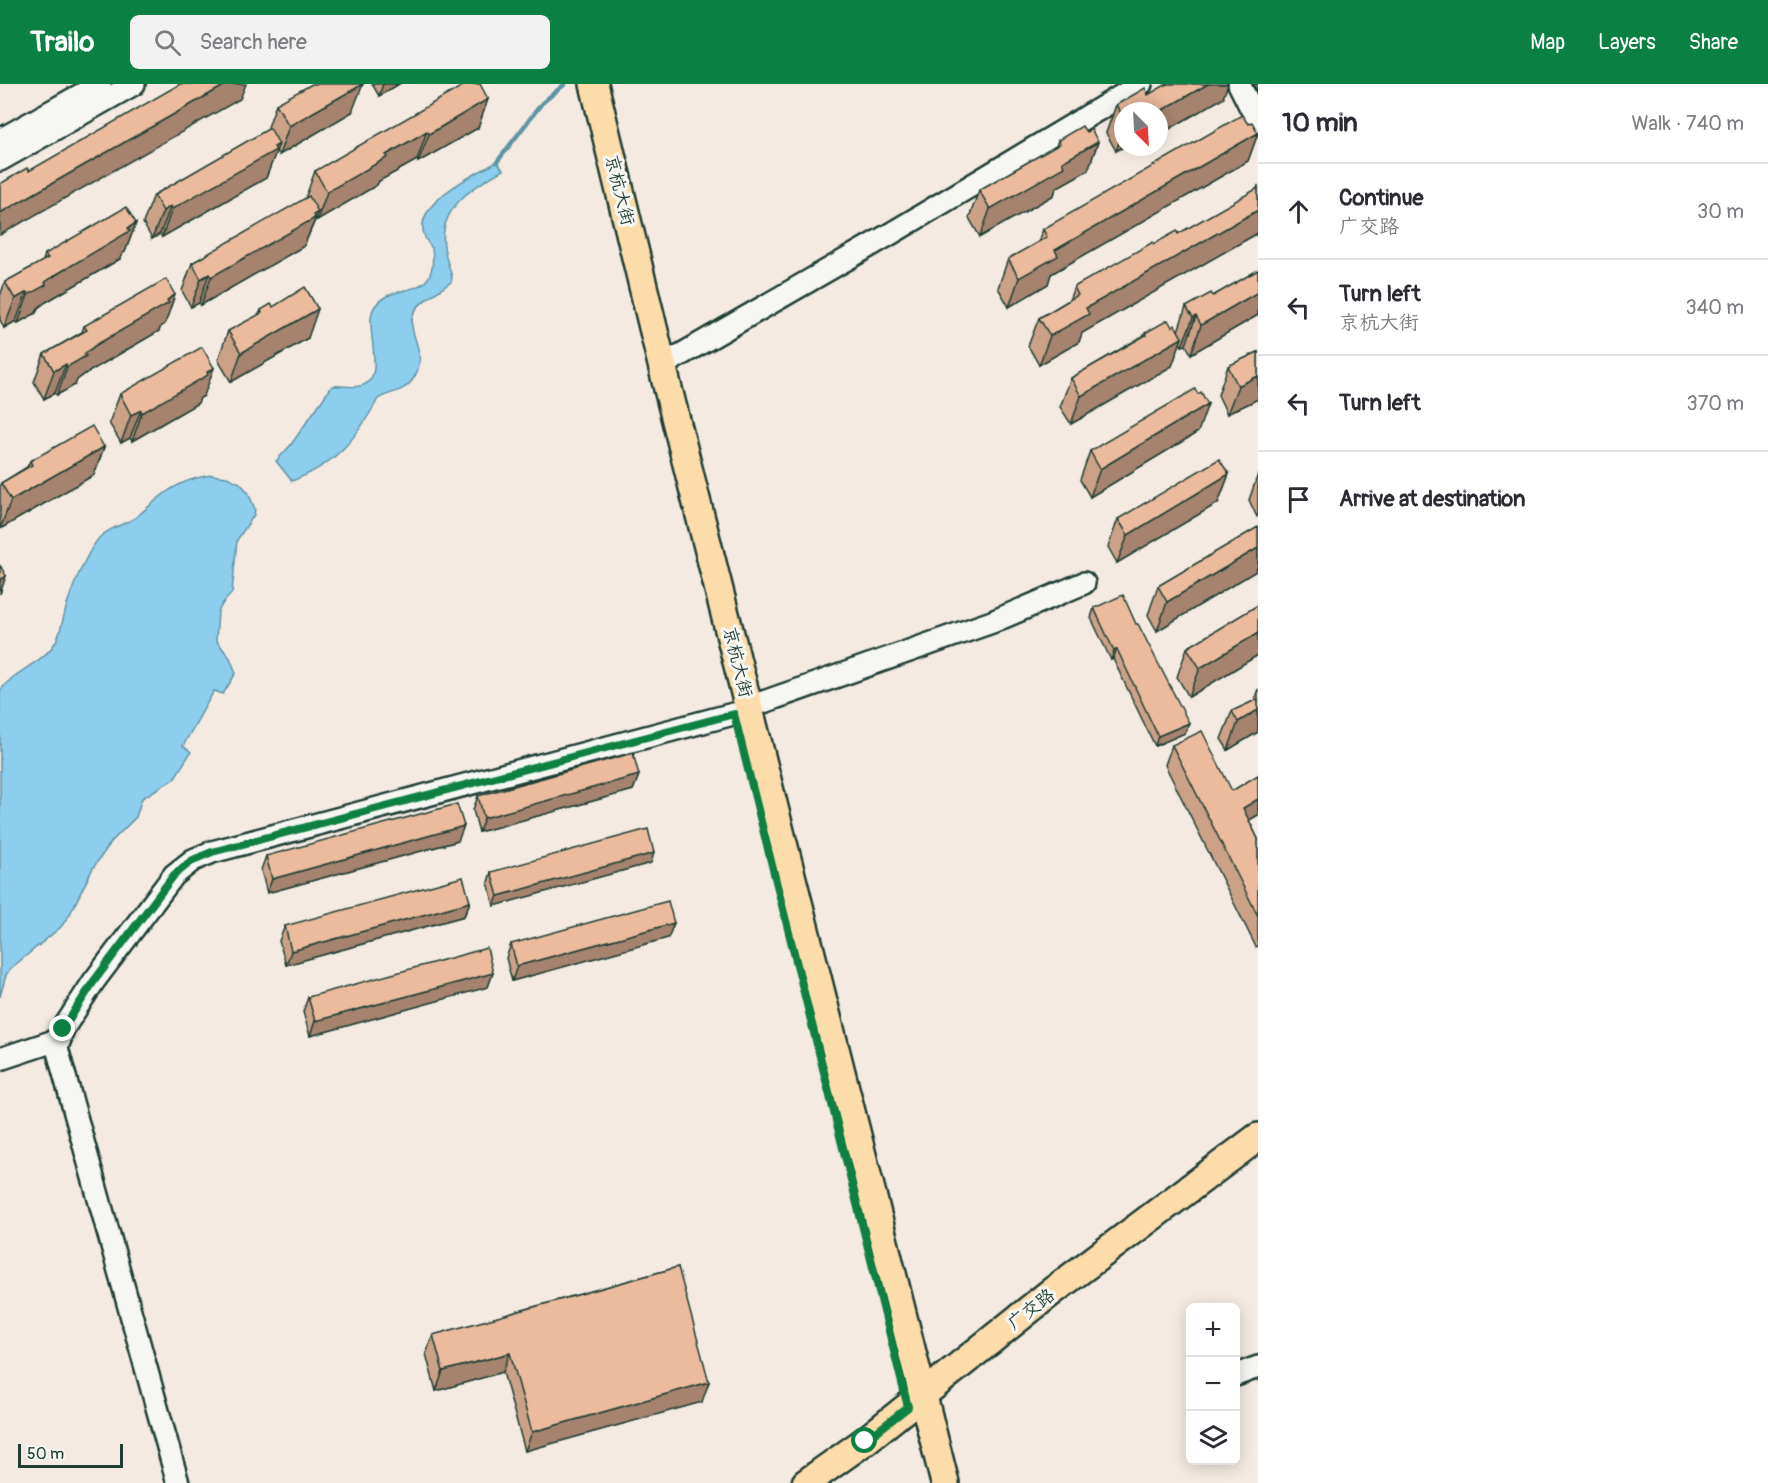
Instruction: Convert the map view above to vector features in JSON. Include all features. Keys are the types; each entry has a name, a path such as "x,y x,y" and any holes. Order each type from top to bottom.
{"main road":[{"name":"京杭大街","path":"577,84 650,385 741,710"},
{"name":"京杭大街","path":"594,84 663,365 741,710 918,1410 945,1483"},
{"name":"广交路","path":"836,1483 876,1455 918,1410 1050,1293 1258,1137"},
{"name":"广交路","path":"806,1483 865,1441 918,1410 1258,1159"},
{"name":"京杭大街","path":"918,1410 927,1483"}],"street":[{"path":"0,140 100,84"},
{"path":"0,160 134,84"},
{"path":"663,365 892,233 1141,84"},
{"path":"1239,84 1258,122"},
{"path":"178,1483 57,1048 63,1029 94,981 174,875 193,860 223,849 741,710 992,622 1084,583"},
{"path":"0,1059 60,1039"},
{"path":"1240,1374 1258,1367"}],"water":[{"path":"497,162 503,170 481,183 461,199 447,220 444,246 452,277 451,282 427,299 415,311 412,327 419,362 417,372 411,382 378,399 352,438 332,459 307,475 292,481 276,461 290,446 332,386 360,386 369,382 373,374 371,325 375,306 383,298 414,288 429,277 432,248 424,234 424,220 430,208 456,186"},
{"path":"211,475 227,477 240,483 248,492 255,509 254,515 237,540 232,593 218,612 216,640 230,658 236,673 223,694 214,691 183,746 191,752 174,779 142,798 136,817 112,841 93,868 61,927 10,969 0,997 0,691 13,678 43,656 55,643 75,583 100,537 136,517 172,488 189,480"}],"building":[{"path":"180,84 227,84 0,213 0,184 27,168 29,171"},
{"path":"312,84 363,84 289,126 276,104"},
{"path":"466,84 480,84 488,99 429,134 427,131 386,155 388,157 327,192 315,171"},
{"path":"1167,84 1208,84 1168,107 1168,102 1121,102 1145,88 1148,95"},
{"path":"1242,115 1248,124 1252,122 1258,133 1055,250 1058,256 1019,278 1008,259 1047,237 1043,229"},
{"path":"1082,126 1086,132 1091,129 1098,142 1062,162 1064,167 990,209 979,190 1060,144 1058,140"},
{"path":"270,128 279,144 274,147 276,150 172,209 171,206 163,211 154,195"},
{"path":"1258,188 1258,210 1086,308 1089,314 1050,336 1039,318 1078,295 1074,287 1153,242 1154,244 1177,231 1178,234"},
{"path":"309,196 318,212 313,215 315,218 211,277 209,274 201,279 192,263"},
{"path":"126,207 136,223 128,228 130,231 57,274 45,282 46,285 15,299 5,282 48,258 45,254"},
{"path":"1258,270 1258,292 1201,325 1196,316 1193,318 1186,307 1211,293 1213,296"},
{"path":"166,279 175,295 167,300 169,303 96,345 84,354 86,356 67,367 66,364 54,371 44,354 87,330 84,326"},
{"path":"305,287 318,309 241,353 228,331 262,313 261,310 271,304 273,307"},
{"path":"1168,320 1172,327 1175,325 1182,338 1081,396 1071,378"},
{"path":"202,347 214,368 207,372 208,375 142,413 141,410 131,415 120,394"},
{"path":"1258,352 1258,376 1238,386 1228,366"},
{"path":"1195,389 1198,394 1201,392 1208,404 1100,469 1090,451"},
{"path":"92,426 104,447 11,500 1,483 32,465 30,461"},
{"path":"1219,459 1229,474 1128,535 1118,519"},
{"path":"1258,527 1258,548 1167,602 1158,586"},
{"path":"0,565 6,576 0,580"},
{"path":"1123,595 1189,723 1158,736 1117,649 1114,651 1094,608"},
{"path":"1258,605 1258,633 1200,668 1187,648"},
{"path":"1258,699 1258,710 1238,722 1232,711"},
{"path":"1202,731 1232,791 1258,775 1258,799 1243,808 1258,839 1258,916 1172,745"},
{"path":"633,753 639,775 484,818 478,796"},
{"path":"457,804 464,826 272,879 266,856"},
{"path":"648,829 654,853 498,896 491,872"},
{"path":"463,877 470,902 291,951 285,926"},
{"path":"668,901 674,923 517,966 511,944"},
{"path":"487,948 493,973 315,1021 308,997"},
{"path":"678,1267 709,1382 532,1432 510,1353 443,1371 433,1335"}],"waterway":[{"path":"497,162 542,103 565,84"}],"route":[{"path":"63,1029 94,981 174,875 193,860 212,852 734,714 908,1407 865,1441"}]}
